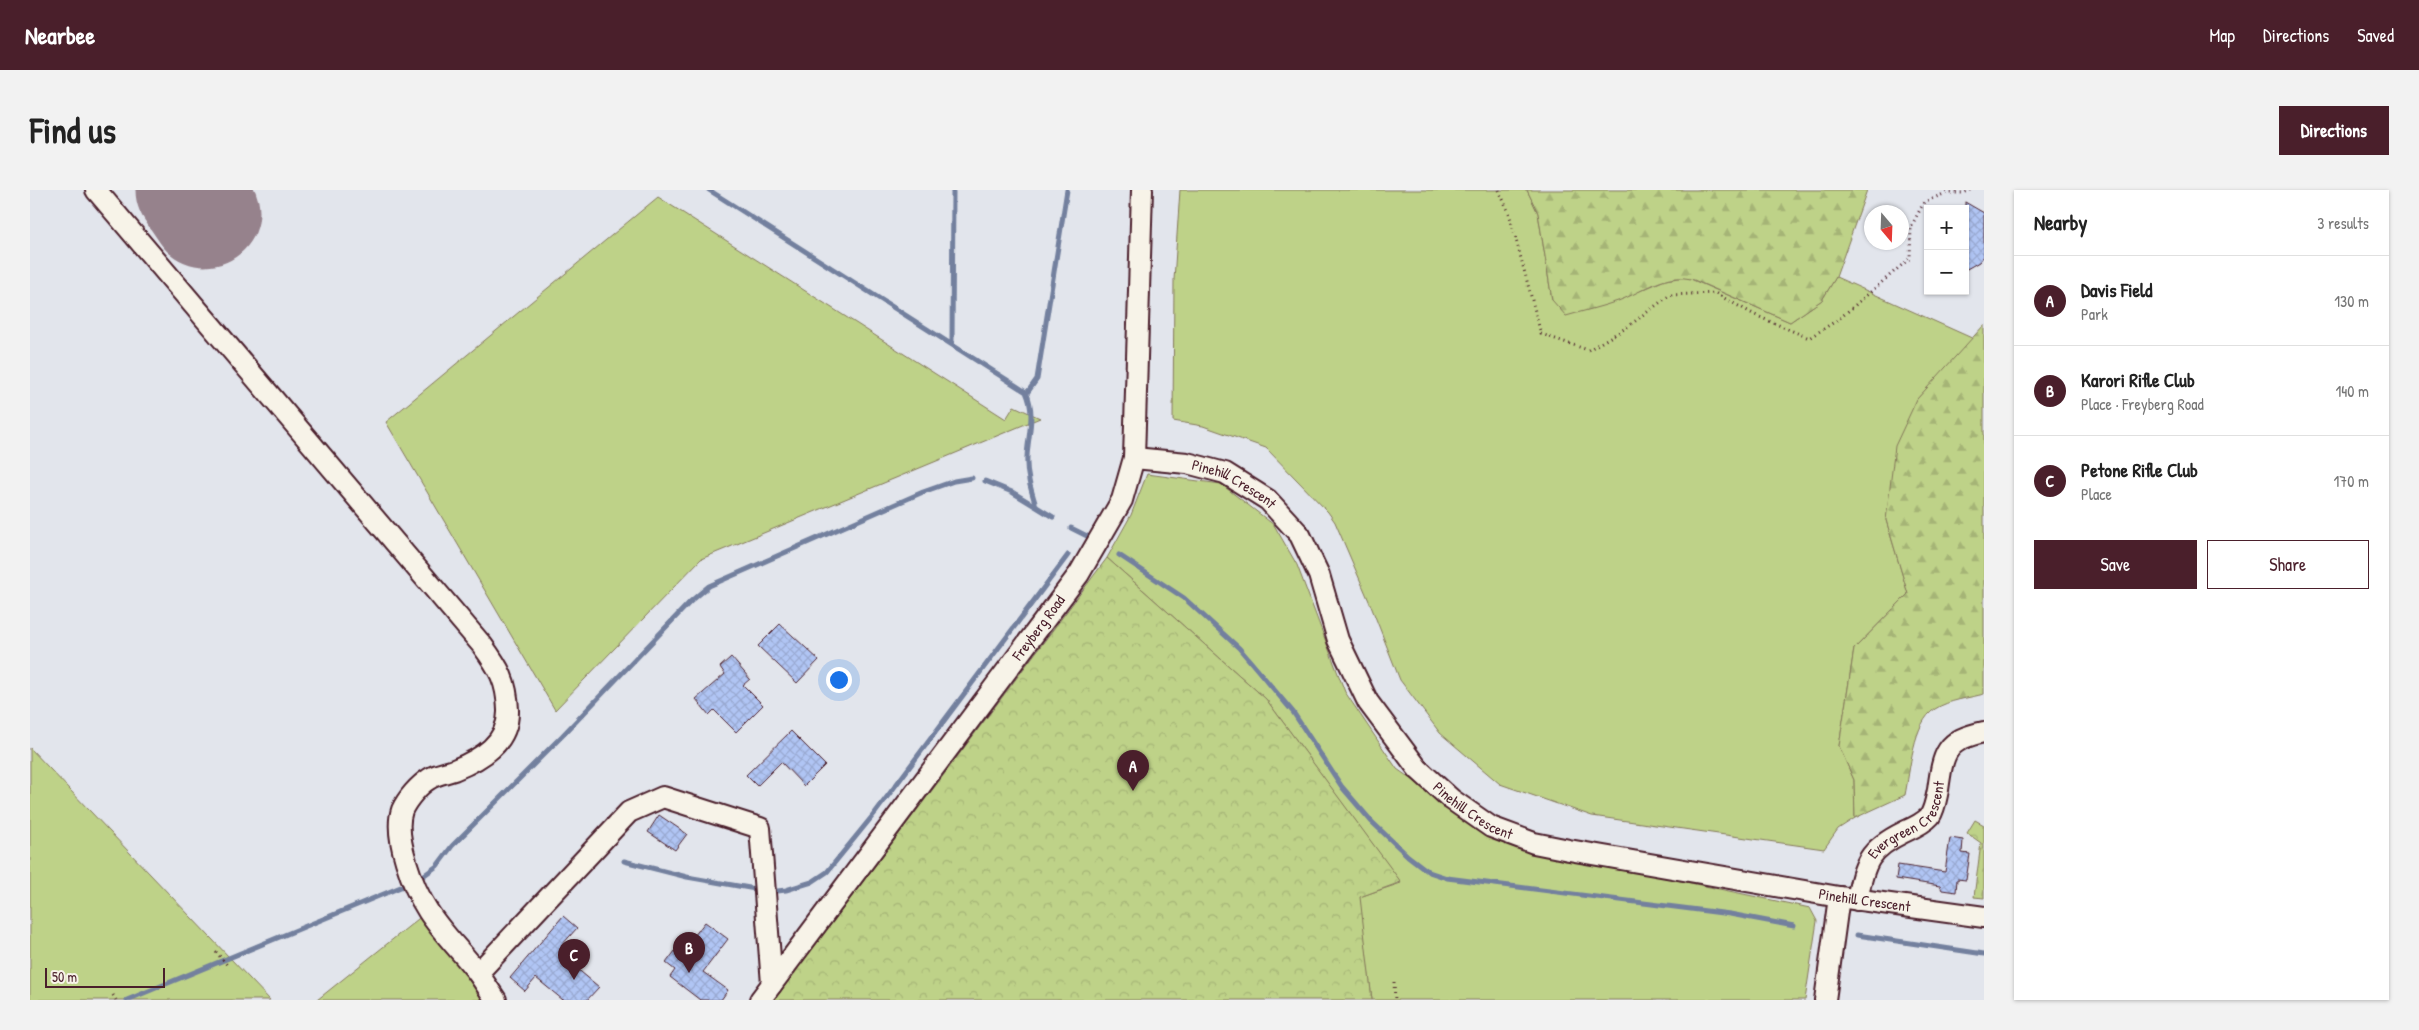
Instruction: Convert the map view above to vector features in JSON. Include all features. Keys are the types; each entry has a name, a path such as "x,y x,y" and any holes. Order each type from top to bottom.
{"street":[{"path":"96,190 482,645 500,670 508,692 509,721 499,742 482,757 430,778 411,796 402,809 399,823 402,845 413,880 428,911 478,973 496,1000"},
{"name":"Freyberg Road","path":"760,1000 1079,574 1122,500 1134,458 1142,190"},
{"name":"Pinehill Crescent","path":"1134,458 1186,463 1225,473 1268,500 1300,535 1319,576 1338,640 1368,702 1418,768 1451,799 1491,827 1534,843 1569,850 1848,898 1984,917"},
{"name":"Evergreen Crescent","path":"1824,1000 1848,898 1872,853 1884,842 1920,824 1933,810 1942,762 1947,750 1956,740 1984,732"},
{"path":"478,973 629,812 663,797 760,828 772,984"}],"path":[{"path":"1499,190 1509,213 1541,334 1588,350 1626,328 1670,295 1715,293 1755,316 1809,338 1839,319 1910,258 1911,227 1924,202 1946,194 1963,193 1971,190"},
{"path":"216,952 228,966"},
{"path":"1394,982 1394,1000"},
{"path":"114,995 116,1000"}],"green space":[{"path":"1180,190 1527,190 1538,213 1552,300 1619,300 1665,280 1686,277 1790,322 1822,300 1836,277 1974,339 1917,399 1886,520 1908,594 1854,649 1839,746 1854,780 1855,818 1838,829 1824,849 1592,816 1500,784 1440,733 1400,680 1369,601 1335,522 1328,512 1266,448 1203,426 1173,421 1174,280"},
{"path":"1527,190 1867,190 1836,277 1822,300 1790,322 1694,280 1684,278 1665,280 1618,301 1566,316 1552,300 1538,213"},
{"path":"658,197 1006,419 1014,406 1040,418 701,559 555,710 386,422"},
{"path":"1984,325 1984,694 1946,703 1928,715 1917,736 1905,795 1855,818 1854,780 1839,746 1854,649 1908,594 1886,520 1895,446 1917,399"},
{"path":"1147,474 1221,484 1274,525 1297,565 1345,692 1397,769 1504,844 1810,908 1817,921 1805,1000 1372,1000 1359,897 1401,883 1266,699 1107,558 1131,515"},
{"path":"1107,558 1266,699 1401,882 1360,897 1372,1000 774,1000"},
{"path":"30,748 270,1000 30,1000"},
{"path":"1975,820 1984,825 1984,898 1974,897 1981,843 1967,833"},
{"path":"423,915 488,1000 317,1000"}],"building":[{"path":"1965,202 1984,213 1984,256 1979,262 1969,268 1969,205 1965,205"},
{"path":"780,624 819,660 797,683 758,646"},
{"path":"731,657 750,679 743,685 763,705 736,732 714,710 709,715 696,699 725,674 720,667"},
{"path":"791,731 825,765 804,786 781,762 757,786 746,775"},
{"path":"659,815 687,834 675,850 648,832"},
{"path":"1950,838 1963,840 1962,853 1970,854 1966,880 1957,879 1956,892 1942,890 1940,886 1896,879 1898,865 1945,872"},
{"path":"563,916 577,928 561,946 566,949 561,954 599,987 587,1000 563,1000 536,978 525,991 510,978"},
{"path":"705,922 728,939 703,972 728,990 721,1000 700,1000 670,977 675,970 666,963 675,951 680,954"}],"waterway":[{"path":"709,190 1026,392 1031,408 1027,470 1036,506"},
{"path":"952,343 953,190"},
{"path":"1027,393 1037,379 1067,190"},
{"path":"416,881 437,866 452,846 562,736 690,602 709,586 923,492 954,481 972,478"},
{"path":"985,481 1012,492 1053,517"},
{"path":"1071,528 1089,537"},
{"path":"769,892 786,890 812,882 827,872 875,813 1068,555"},
{"path":"1119,555 1184,598 1239,648 1293,712 1342,787 1372,822 1408,856 1429,872 1447,878 1730,914 1794,926"},
{"path":"624,861 687,877 761,890"},
{"path":"127,1000 408,884"},
{"path":"1857,935 1984,954"}],"runway":[{"path":"190,190 205,212"}],"place":[{"name":"Davis Field","path":"1133,791"},
{"name":"Karori Rifle Club","path":"689,973"},
{"name":"Petone Rifle Club","path":"574,980"}]}
